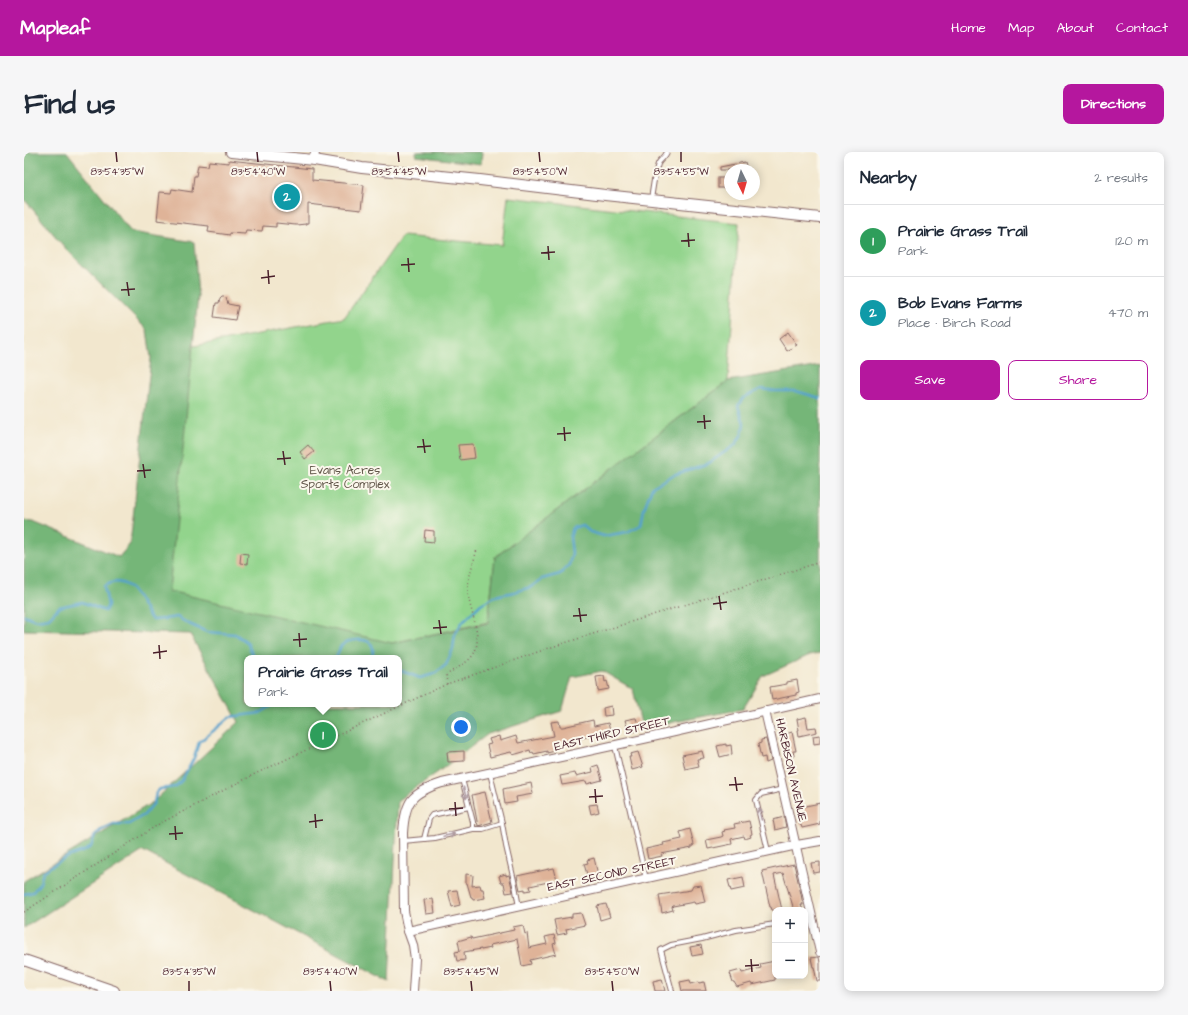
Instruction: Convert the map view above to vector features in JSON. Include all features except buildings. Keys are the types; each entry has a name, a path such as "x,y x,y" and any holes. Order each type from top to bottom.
{"street":[{"path":"231,152 314,156 362,168 820,218"},
{"name":"EAST THIRD STREET","path":"403,841 405,813 412,799 421,790 442,783 615,746 820,699"},
{"name":"HARBISON AVENUE","path":"765,711 797,845 807,907"},
{"path":"403,841 404,911 415,959 413,991"},
{"name":"EAST SECOND STREET","path":"408,931 820,841"},
{"name":"HARBISON AVENUE","path":"808,916 820,952"},
{"path":"24,960 93,987 114,991"}],"lane":[{"path":"651,200 658,162 666,156 667,152"},
{"path":"615,746 646,879"},
{"path":"490,773 519,907"},
{"path":"462,779 473,822 473,829"},
{"path":"768,852 756,800 761,794 783,789"},
{"path":"424,839 429,820 432,815 469,807"},
{"path":"403,841 435,838 502,824"},
{"path":"672,991 661,950 671,945 736,930 772,924"}],"path":[{"path":"447,684 446,676 469,660 474,653 476,644 476,626 468,595 469,582 477,550"},
{"path":"402,705 447,684 552,647 820,562"},
{"path":"24,912 159,824 255,774 398,707"}],"green space":[{"path":"24,152 67,152 131,232 194,242 198,296 169,591 392,643 488,623 495,557 728,381 820,366 820,653 810,655 763,676 743,709 642,728 633,689 602,671 572,677 562,711 488,734 398,800 389,982 143,851 24,928 24,881 153,802 239,722 190,634 24,630 24,521 33,522 119,557 130,544 151,358 147,330 66,249 24,199"},
{"path":"416,152 482,152 481,164 416,156"},
{"name":"Evans Acres Sports Complex","path":"508,197 739,223 728,381 495,557 488,622 392,643 147,600 189,347 344,318 402,236 502,245"}],"waterway":[{"path":"402,671 420,678 434,674 446,665 453,649 455,634 463,621 481,604 495,596 531,587 542,579 560,574 569,565 572,553 570,537 573,528 582,525 590,532 604,536 627,532 641,525 644,509 652,487 673,475 709,463 735,445 742,434 744,423 738,406 743,398 761,389 796,391 820,398"},
{"path":"24,615 36,620 49,618 59,607 82,602 105,611 108,605 104,586 113,582 121,583 128,586 133,591 152,620 177,617 207,632 235,634 247,642 253,655"},
{"path":"337,655 341,646 353,640 363,640 371,644 373,649 372,655"},
{"path":"24,894 33,892 40,883 43,872 50,867 67,857 91,847 94,837 101,830 114,824 129,824 144,815 154,803 156,793 160,789 175,787 182,780 194,758 199,742 230,717 260,713 270,707"}],"place":[{"name":"Bob Evans Farms","path":"287,197"},
{"name":"Prairie Grass Trail","path":"323,735"}]}
